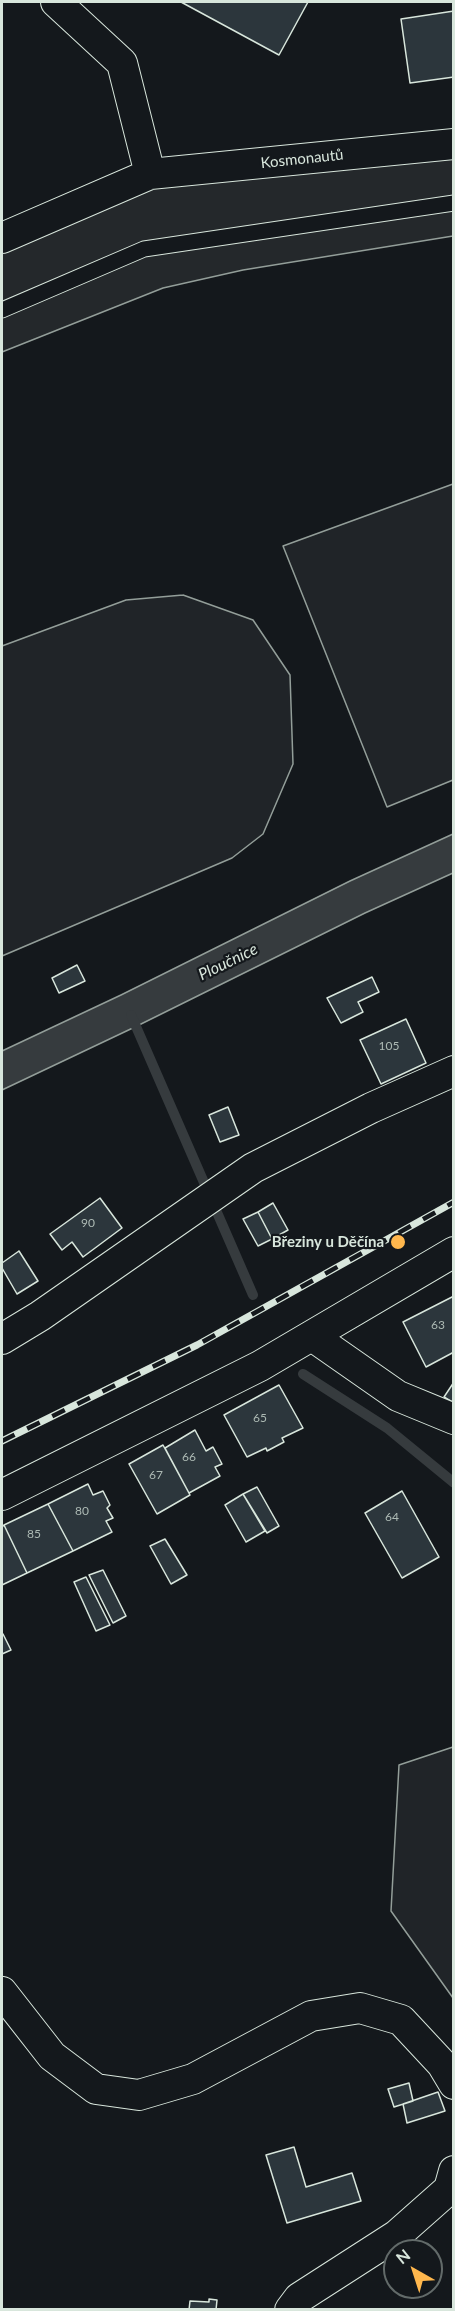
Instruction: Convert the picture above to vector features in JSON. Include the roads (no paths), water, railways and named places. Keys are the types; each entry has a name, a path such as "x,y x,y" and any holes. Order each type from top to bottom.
{"street":[{"path":"56,2 122,63 150,174"},
{"name":"Kosmonautů","path":"2,238 150,174 453,144"},
{"path":"2,1339 40,1316 252,1168 453,1071"},
{"path":"2,1495 260,1366 453,1252"},
{"path":"312,1336 398,1396 453,1419"},
{"path":"2,1992 52,2056 96,2089 139,2095 193,2079 311,2016 360,2008 402,2020 442,2064 453,2084"},
{"path":"290,2310 299,2298 397,2235 449,2189 453,2171"}],"lane":[{"path":"2,310 144,249 453,203"}],"water":[{"name":"Ploučnice","path":"453,834 453,873 365,913 2,1090 2,1051 121,995 350,881"}],"waterway":[{"path":"131,1015 253,1295"},
{"path":"303,1374 387,1428 454,1483"}],"railway":[{"path":"2,1441 197,1345 454,1202"}],"place":[{"name":"Březiny u Děčína","path":"398,1242"}]}
